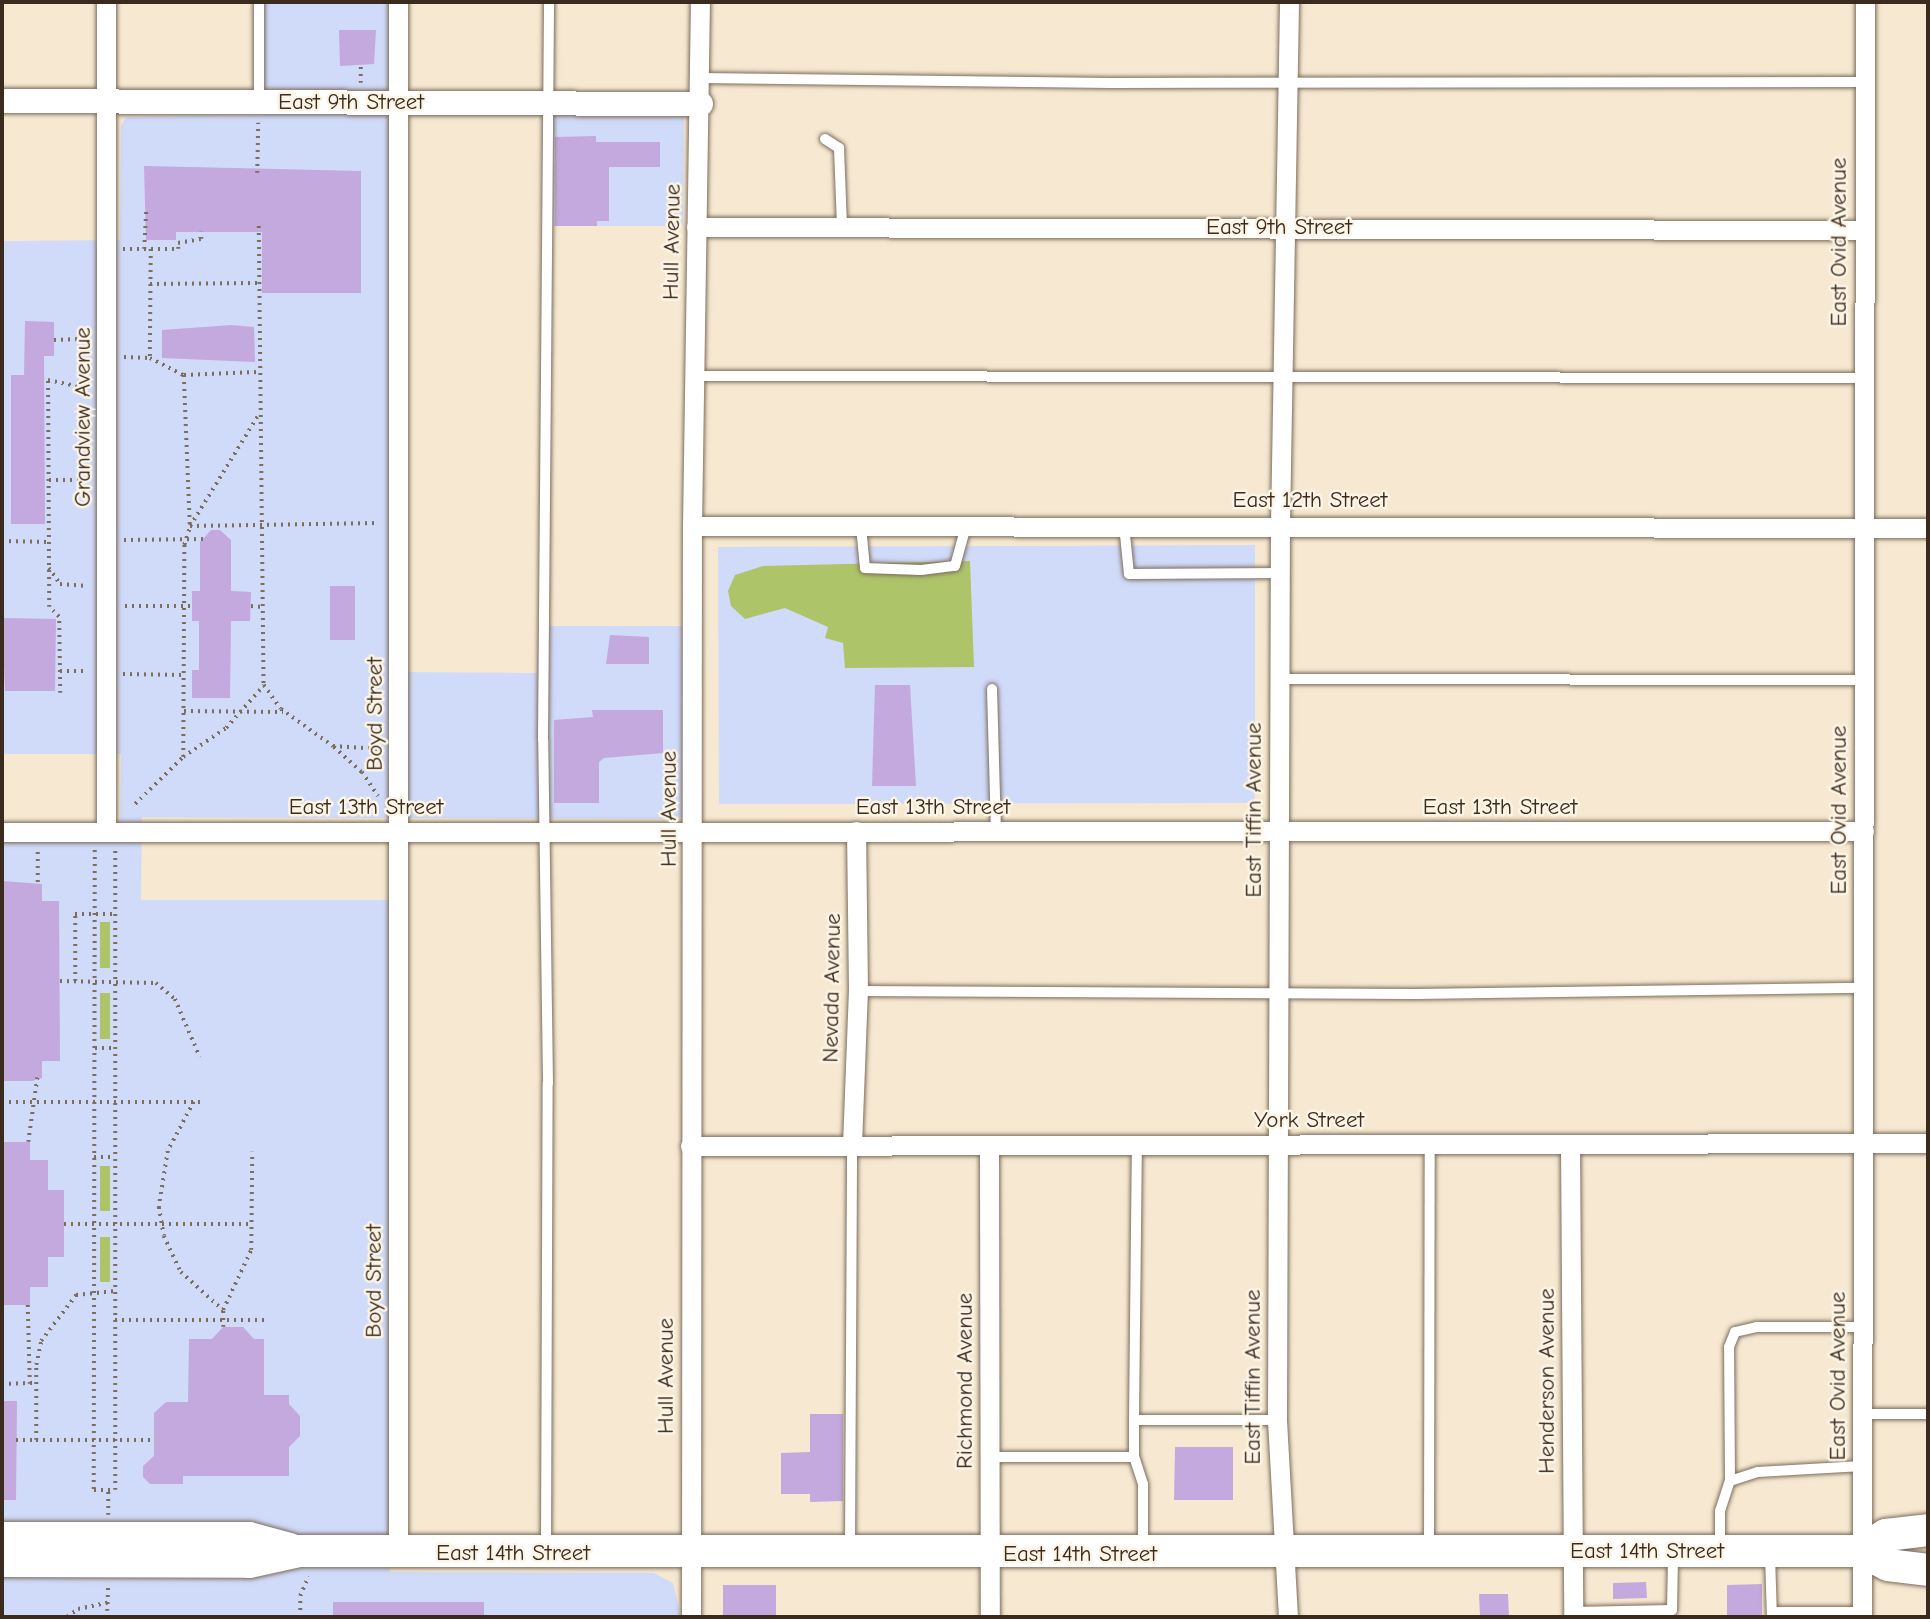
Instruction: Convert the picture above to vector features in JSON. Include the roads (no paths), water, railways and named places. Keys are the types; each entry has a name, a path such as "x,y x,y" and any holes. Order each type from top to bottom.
{"main road":[{"name":"East 14th Street","path":"1861,1551 1886,1535 1928,1530"},
{"name":"East 14th Street","path":"2,1538 250,1538 303,1564"},
{"name":"East 14th Street","path":"2,1561 303,1564 397,1552 1143,1554 1284,1551 1861,1551 1888,1565 1928,1570"}],"street":[{"name":"Grandview Avenue","path":"105,832 110,672 106,2"},
{"name":"Boyd Street","path":"397,1552 400,749 398,2"},
{"name":"Hull Avenue","path":"691,1617 690,1146 694,831 692,526 701,2"},
{"name":"East Tiffin Avenue","path":"1288,1617 1276,1420 1280,524 1290,82 1289,2"},
{"name":"East Ovid Avenue","path":"1862,1615 1865,2"},
{"name":"East 9th Street","path":"2,101 701,104"},
{"name":"East 9th Street","path":"696,227 1863,230"},
{"name":"East 12th Street","path":"692,526 1280,524 1928,528"},
{"name":"Nevada Avenue","path":"852,1145 858,991 856,831"},
{"name":"East 13th Street","path":"2,832 1864,831"},
{"name":"York Street","path":"690,1146 1928,1143"},
{"name":"Henderson Avenue","path":"1570,1144 1573,1614"},
{"name":"Richmond Avenue","path":"989,1145 990,1617"}],"lane":[{"path":"258,102 259,2"},
{"path":"546,1553 548,1083 544,831 547,103 550,2"},
{"path":"701,78 1864,82"},
{"path":"825,139 839,148 842,227"},
{"path":"696,376 1863,378"},
{"path":"861,526 865,568 921,570 955,566 966,525"},
{"path":"1124,525 1129,574 1280,573"},
{"path":"1279,679 1864,680"},
{"path":"992,689 996,831"},
{"path":"858,991 1278,991 1415,994 1864,988"},
{"path":"1137,1144 1134,1457 1143,1484 1143,1554"},
{"path":"1429,1552 1430,1144"},
{"path":"850,1554 852,1145"},
{"path":"1720,1551 1720,1511 1730,1481 1729,1347 1735,1332 1757,1327 1863,1327"},
{"path":"1862,1414 1928,1414"},
{"path":"1134,1420 1276,1420"},
{"path":"990,1457 1134,1457"},
{"path":"1730,1481 1758,1472 1862,1466"},
{"path":"1573,1614 1672,1610 1673,1551"},
{"path":"1769,1551 1772,1615 1862,1615"}]}
